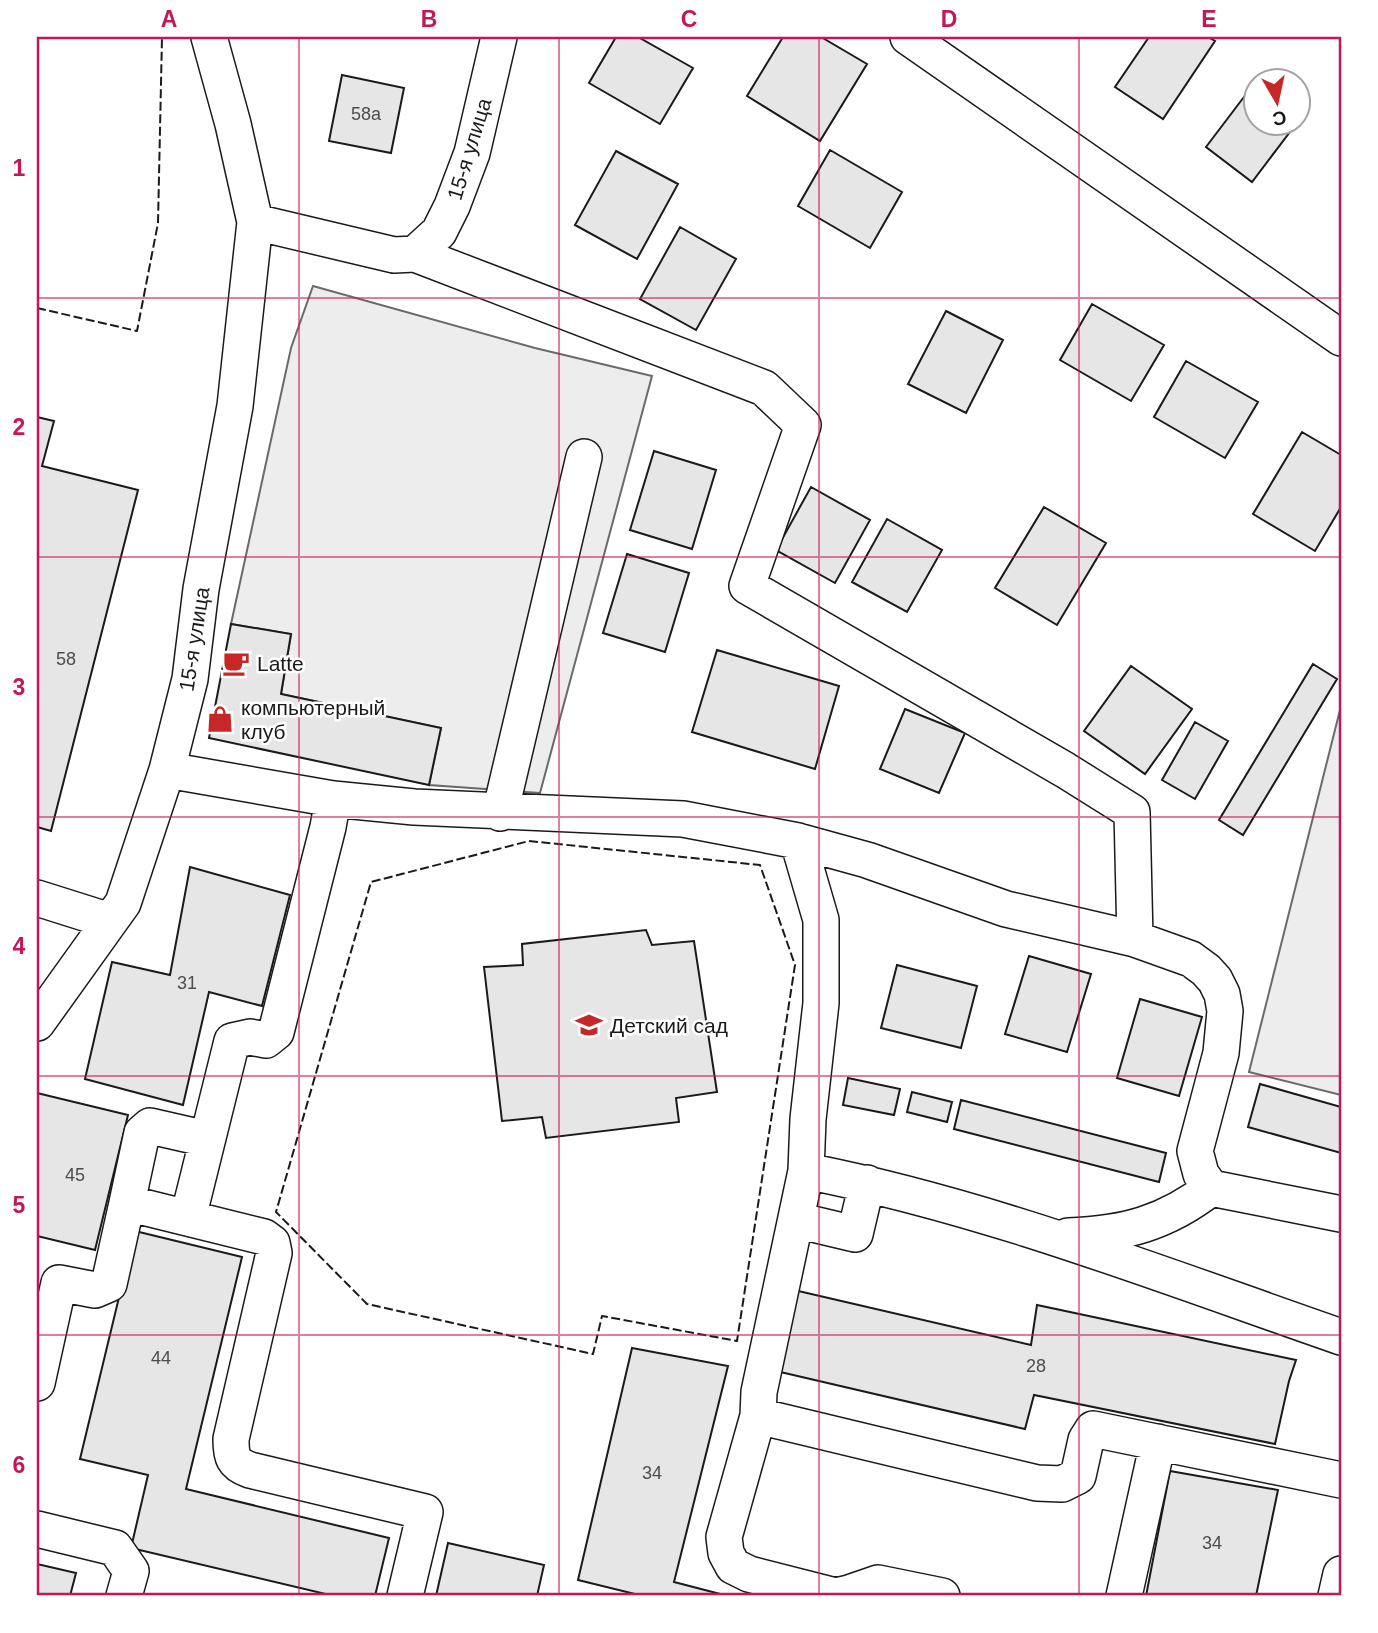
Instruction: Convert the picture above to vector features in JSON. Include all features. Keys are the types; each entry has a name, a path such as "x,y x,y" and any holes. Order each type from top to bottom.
{"street":[{"name":"15-я улица","path":"37,1023 123,903 167,770 190,679 201,589 235,406 255,222 233,124 209,37"},
{"name":"15-я улица","path":"415,254 439,232 452,206 472,153 499,37"},
{"path":"908,37 1341,338"},
{"path":"255,222 394,255 415,254 764,388 803,425 747,586 1065,770 1132,812 1135,939"},
{"path":"500,813 584,457"},
{"path":"167,770 333,799 414,807 500,813 683,819 798,841 867,860 1006,909 1135,939 1191,959 1206,970 1222,994 1225,1011 1221,1053 1195,1151 1201,1174 1211,1188 1341,1214"},
{"path":"188,1218 232,1041 250,1037 266,1040 276,1032 333,799"},
{"path":"798,841 821,920 822,954 821,1003 808,1119 806,1171 759,1392 758,1416 724,1537 726,1553 733,1566 749,1574 835,1596 878,1583 942,1596"},
{"path":"37,898 110,920"},
{"path":"37,1383 60,1283 94,1290 109,1284 142,1133 150,1126 208,1139"},
{"path":"806,1171 867,1183 1053,1237 1341,1337"},
{"path":"796,1220 855,1234 867,1183"},
{"path":"1053,1237 1100,1235 1131,1230 1166,1217 1192,1203 1211,1188"},
{"path":"127,1203 264,1237 272,1243 274,1253 231,1439 231,1455 236,1465 425,1512 405,1596"},
{"path":"758,1416 1037,1483 1062,1483 1078,1476 1086,1440 1093,1429 1341,1480"},
{"path":"1124,1596 1158,1442"},
{"path":"37,1529 115,1548 131,1571 124,1596"},
{"path":"1336,1596 1341,1574"}],"shaded area":[{"path":"313,286 535,348 652,376 540,793 429,785 441,728 281,694 291,634 231,624 291,348"},
{"path":"1341,706 1341,1095 1249,1072"}],"building":[{"path":"616,37 638,37 693,68 660,124 589,83"},
{"path":"783,37 821,37 867,64 820,141 747,96"},
{"path":"1149,37 1208,37 1215,41 1163,119 1115,87"},
{"path":"342,75 404,88 391,153 329,141"},
{"path":"1242,100 1242,136 1287,136 1252,182 1206,147"},
{"path":"830,150 902,192 870,248 798,206"},
{"path":"616,151 678,184 637,259 575,225"},
{"path":"680,227 736,259 696,330 640,299"},
{"path":"1092,304 1164,345 1131,401 1060,360"},
{"path":"946,311 1003,340 966,413 908,384"},
{"path":"1186,361 1258,402 1225,458 1154,417"},
{"path":"37,417 54,421 42,466 138,490 51,831 37,827"},
{"path":"1302,432 1341,455 1341,507 1315,551 1253,514"},
{"path":"654,451 716,470 692,549 630,530"},
{"path":"811,487 870,520 835,583 776,550"},
{"path":"1044,507 1106,543 1057,625 995,588"},
{"path":"887,519 942,550 907,612 852,582"},
{"path":"627,554 689,573 665,652 603,633"},
{"path":"231,624 291,634 281,694 441,728 429,785 209,738"},
{"path":"717,650 839,686 815,769 692,732"},
{"path":"1313,664 1337,679 1243,835 1219,820"},
{"path":"1131,666 1192,709 1145,774 1084,731"},
{"path":"905,709 965,733 939,793 880,769"},
{"path":"1195,722 1228,741 1195,799 1162,780"},
{"path":"190,867 290,895 262,1006 209,992 183,1105 85,1079 112,962 170,975"},
{"path":"646,930 652,945 694,941 717,1092 676,1098 679,1122 546,1138 542,1117 502,1121 484,967 523,965 522,944"},
{"path":"1029,956 1091,974 1067,1052 1005,1034"},
{"path":"897,965 977,986 961,1048 881,1028"},
{"path":"1140,999 1202,1017 1179,1096 1117,1078"},
{"path":"848,1078 900,1089 894,1115 843,1105"},
{"path":"1260,1084 1341,1107 1341,1153 1248,1127"},
{"path":"912,1092 952,1102 947,1122 907,1112"},
{"path":"37,1093 128,1115 95,1250 37,1236"},
{"path":"961,1100 1166,1153 1159,1182 954,1129"},
{"path":"135,1231 242,1257 186,1489 389,1538 375,1596 334,1596 131,1548 148,1475 80,1459"},
{"path":"794,1290 1031,1345 1037,1305 1296,1360 1275,1444 1034,1395 1025,1429 776,1371"},
{"path":"632,1348 728,1366 674,1582 728,1596 643,1596 578,1580"},
{"path":"1170,1471 1278,1490 1256,1596 1146,1596"},
{"path":"448,1543 544,1565 537,1596 436,1596"},
{"path":"37,1564 76,1573 70,1596 37,1596"}],"fence":[{"path":"37,308 137,331 158,223 162,37"},
{"path":"529,841 760,865 795,965 737,1341 602,1316 593,1354 367,1304 276,1212 371,882 529,841"}],"place":[{"name":"Latte","path":"236,663"},
{"name":"компьютерный клуб","path":"220,719"},
{"name":"Детский сад","path":"589,1025"}]}
